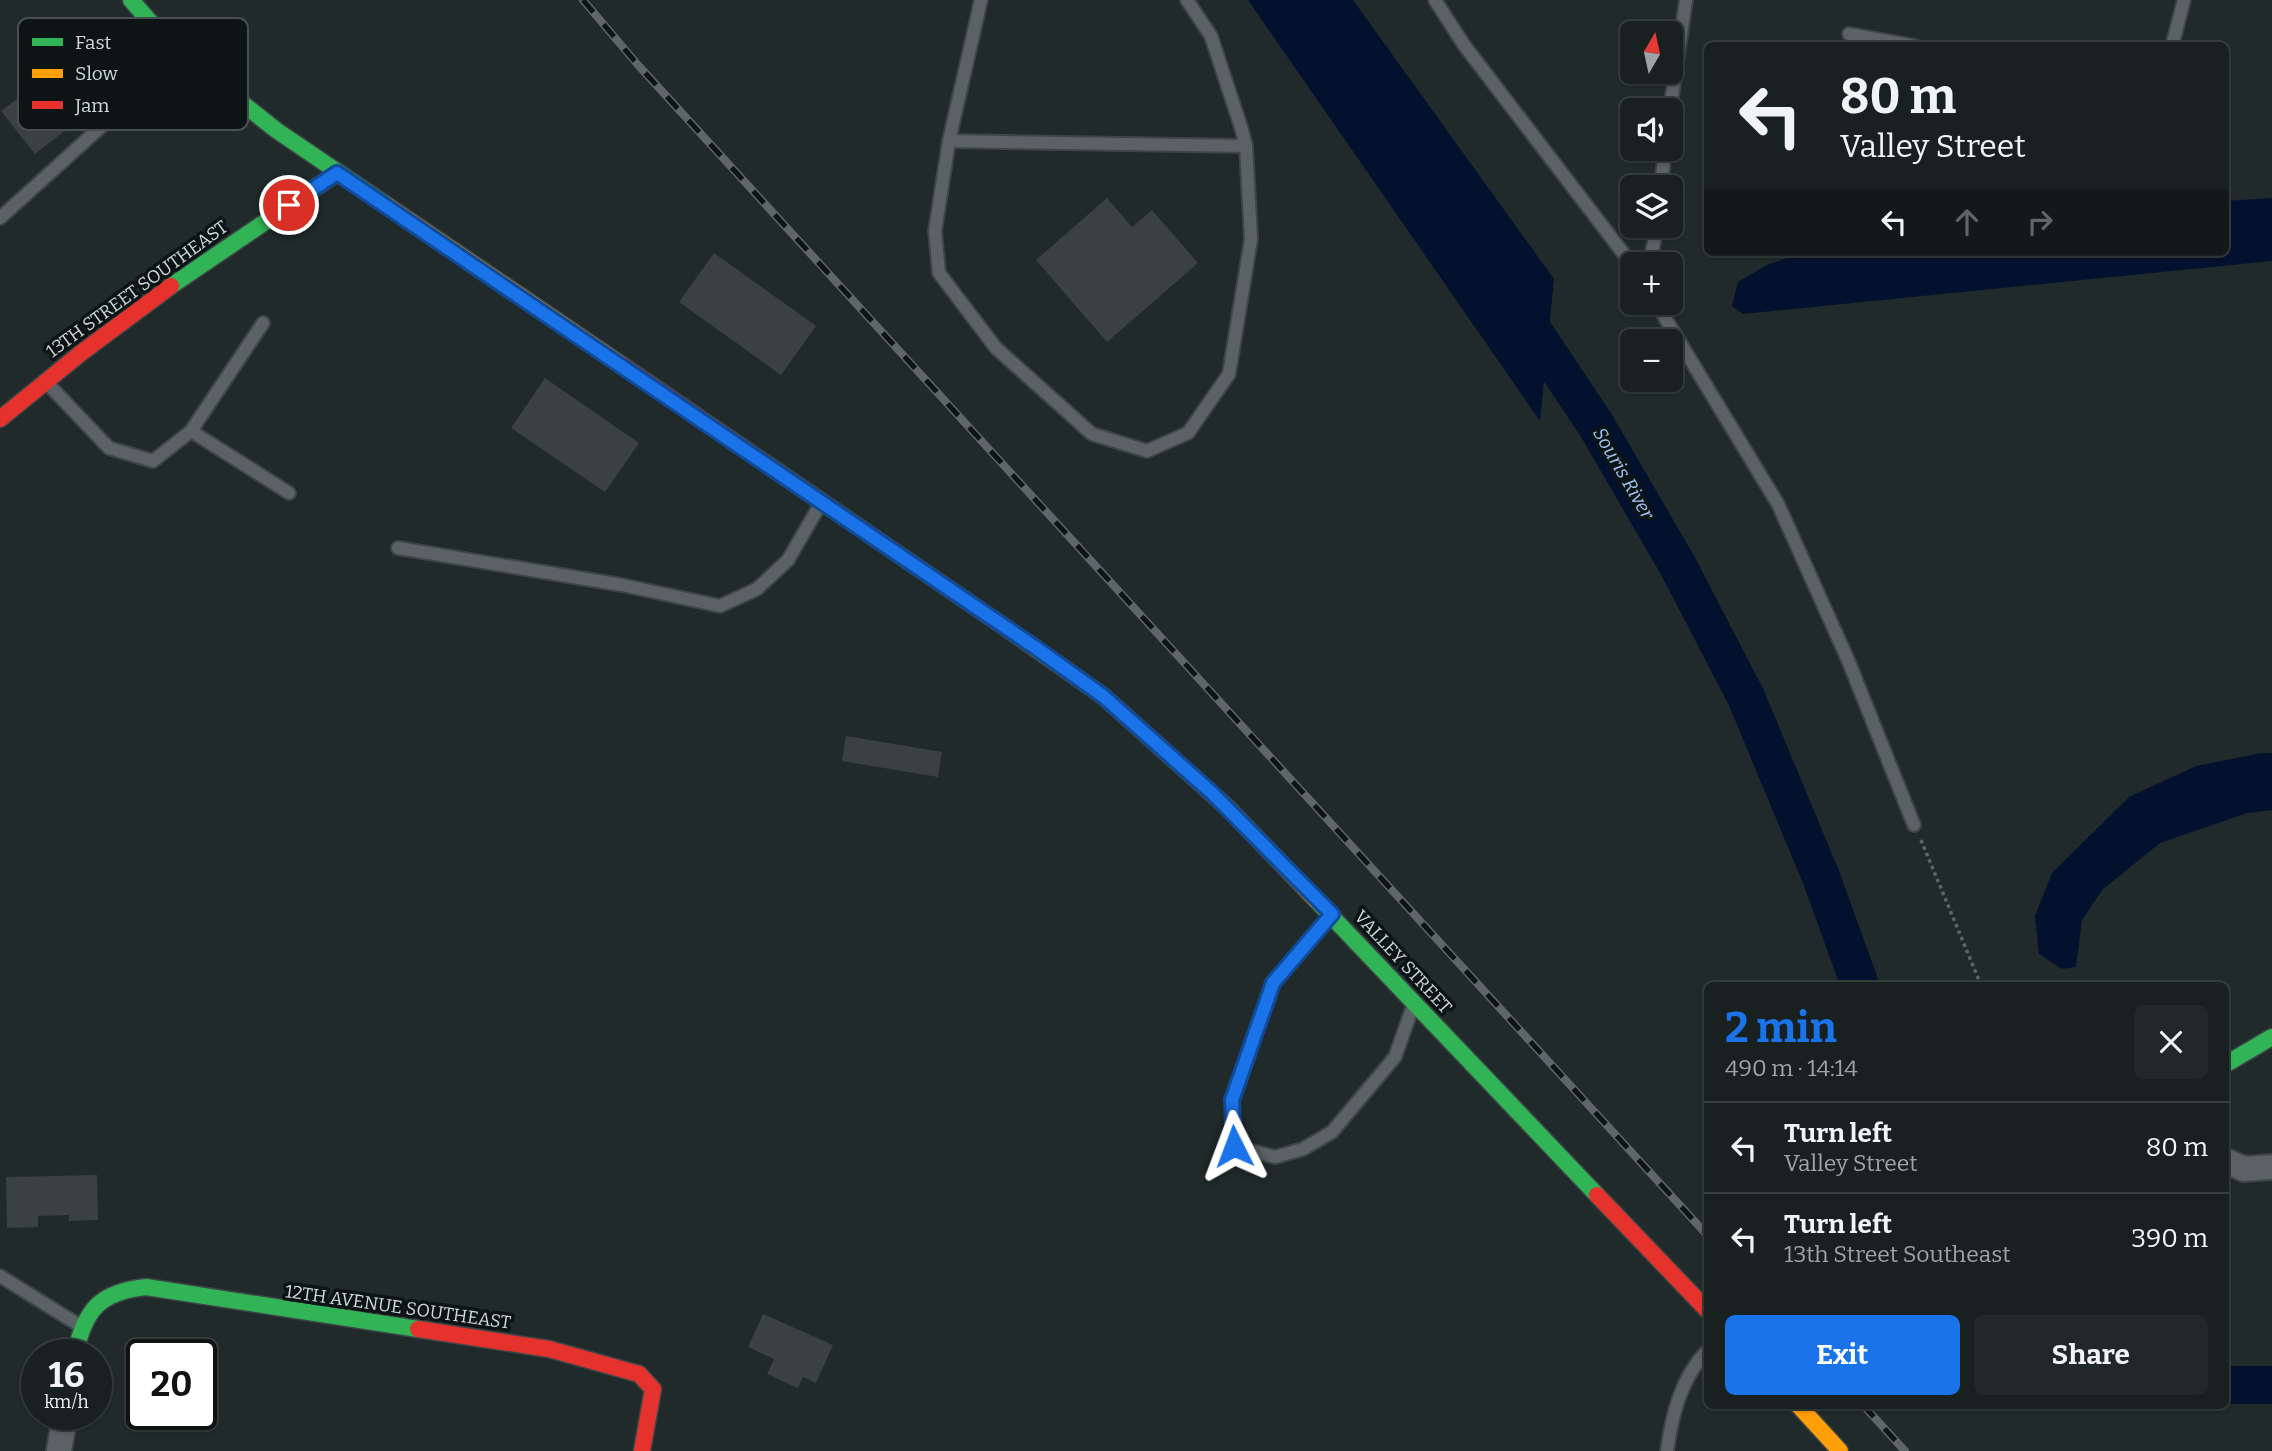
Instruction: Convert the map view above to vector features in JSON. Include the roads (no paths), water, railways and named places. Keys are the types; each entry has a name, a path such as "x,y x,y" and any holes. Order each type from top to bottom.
{"main road":[{"name":"VALLEY STREET","path":"131,0 147,18"},
{"name":"VALLEY STREET","path":"248,108 337,173 1103,696 1229,809 1704,1307"},
{"name":"13TH STREET SOUTHEAST","path":"0,419 135,310 337,173"},
{"path":"2229,1062 2272,1037"},
{"name":"12TH AVENUE SOUTHEAST","path":"82,1328 89,1314 110,1293 146,1287 549,1349 639,1374 653,1389 642,1451"},
{"path":"79,1339 82,1328"},
{"path":"1802,1409 1840,1451"}],"street":[{"path":"2229,1162 2244,1169 2272,1167"},
{"path":"59,1451 62,1430"}],"lane":[{"path":"981,0 949,141 935,231 939,273 996,348 1092,434 1147,451 1188,433 1229,374 1251,239 1246,146 1211,36 1187,0"},
{"path":"1435,0 1464,45 1622,252"},
{"path":"1672,98 1686,0"},
{"path":"2173,42 2184,0"},
{"path":"1849,34 1893,42"},
{"path":"0,218 98,130"},
{"path":"949,141 1246,146"},
{"path":"1663,315 1778,504 1848,660 1914,825"},
{"path":"45,380 109,447 153,461 191,431 263,323"},
{"path":"191,431 289,493"},
{"path":"398,548 622,585 720,606 757,589 788,560 822,502"},
{"path":"1332,914 1273,983 1232,1100 1234,1146 1275,1157 1303,1149 1332,1132 1395,1057 1415,1002"},
{"path":"0,1276 82,1328"},
{"path":"1667,1451 1672,1411 1684,1386 1704,1356"}],"water":[{"path":"1248,0 1353,0 1554,279 1540,421"},
{"path":"2272,198 2272,261 1743,314 1732,306 1738,282 1767,265 1793,256 2229,256 2229,201"},
{"path":"2272,753 2272,810 2247,813 2160,843 2102,890 2082,920 2076,967 2062,969 2039,954 2035,916 2052,873 2129,797 2196,766"}],"waterway":[{"name":"Souris River","path":"1518,308 1596,425 1678,566 1746,697 1821,877 1859,982"},
{"name":"Souris River","path":"2229,1385 2272,1385"}],"railway":[{"path":"583,0 638,65 1704,1232"},
{"path":"1867,1409 1905,1451"}]}
